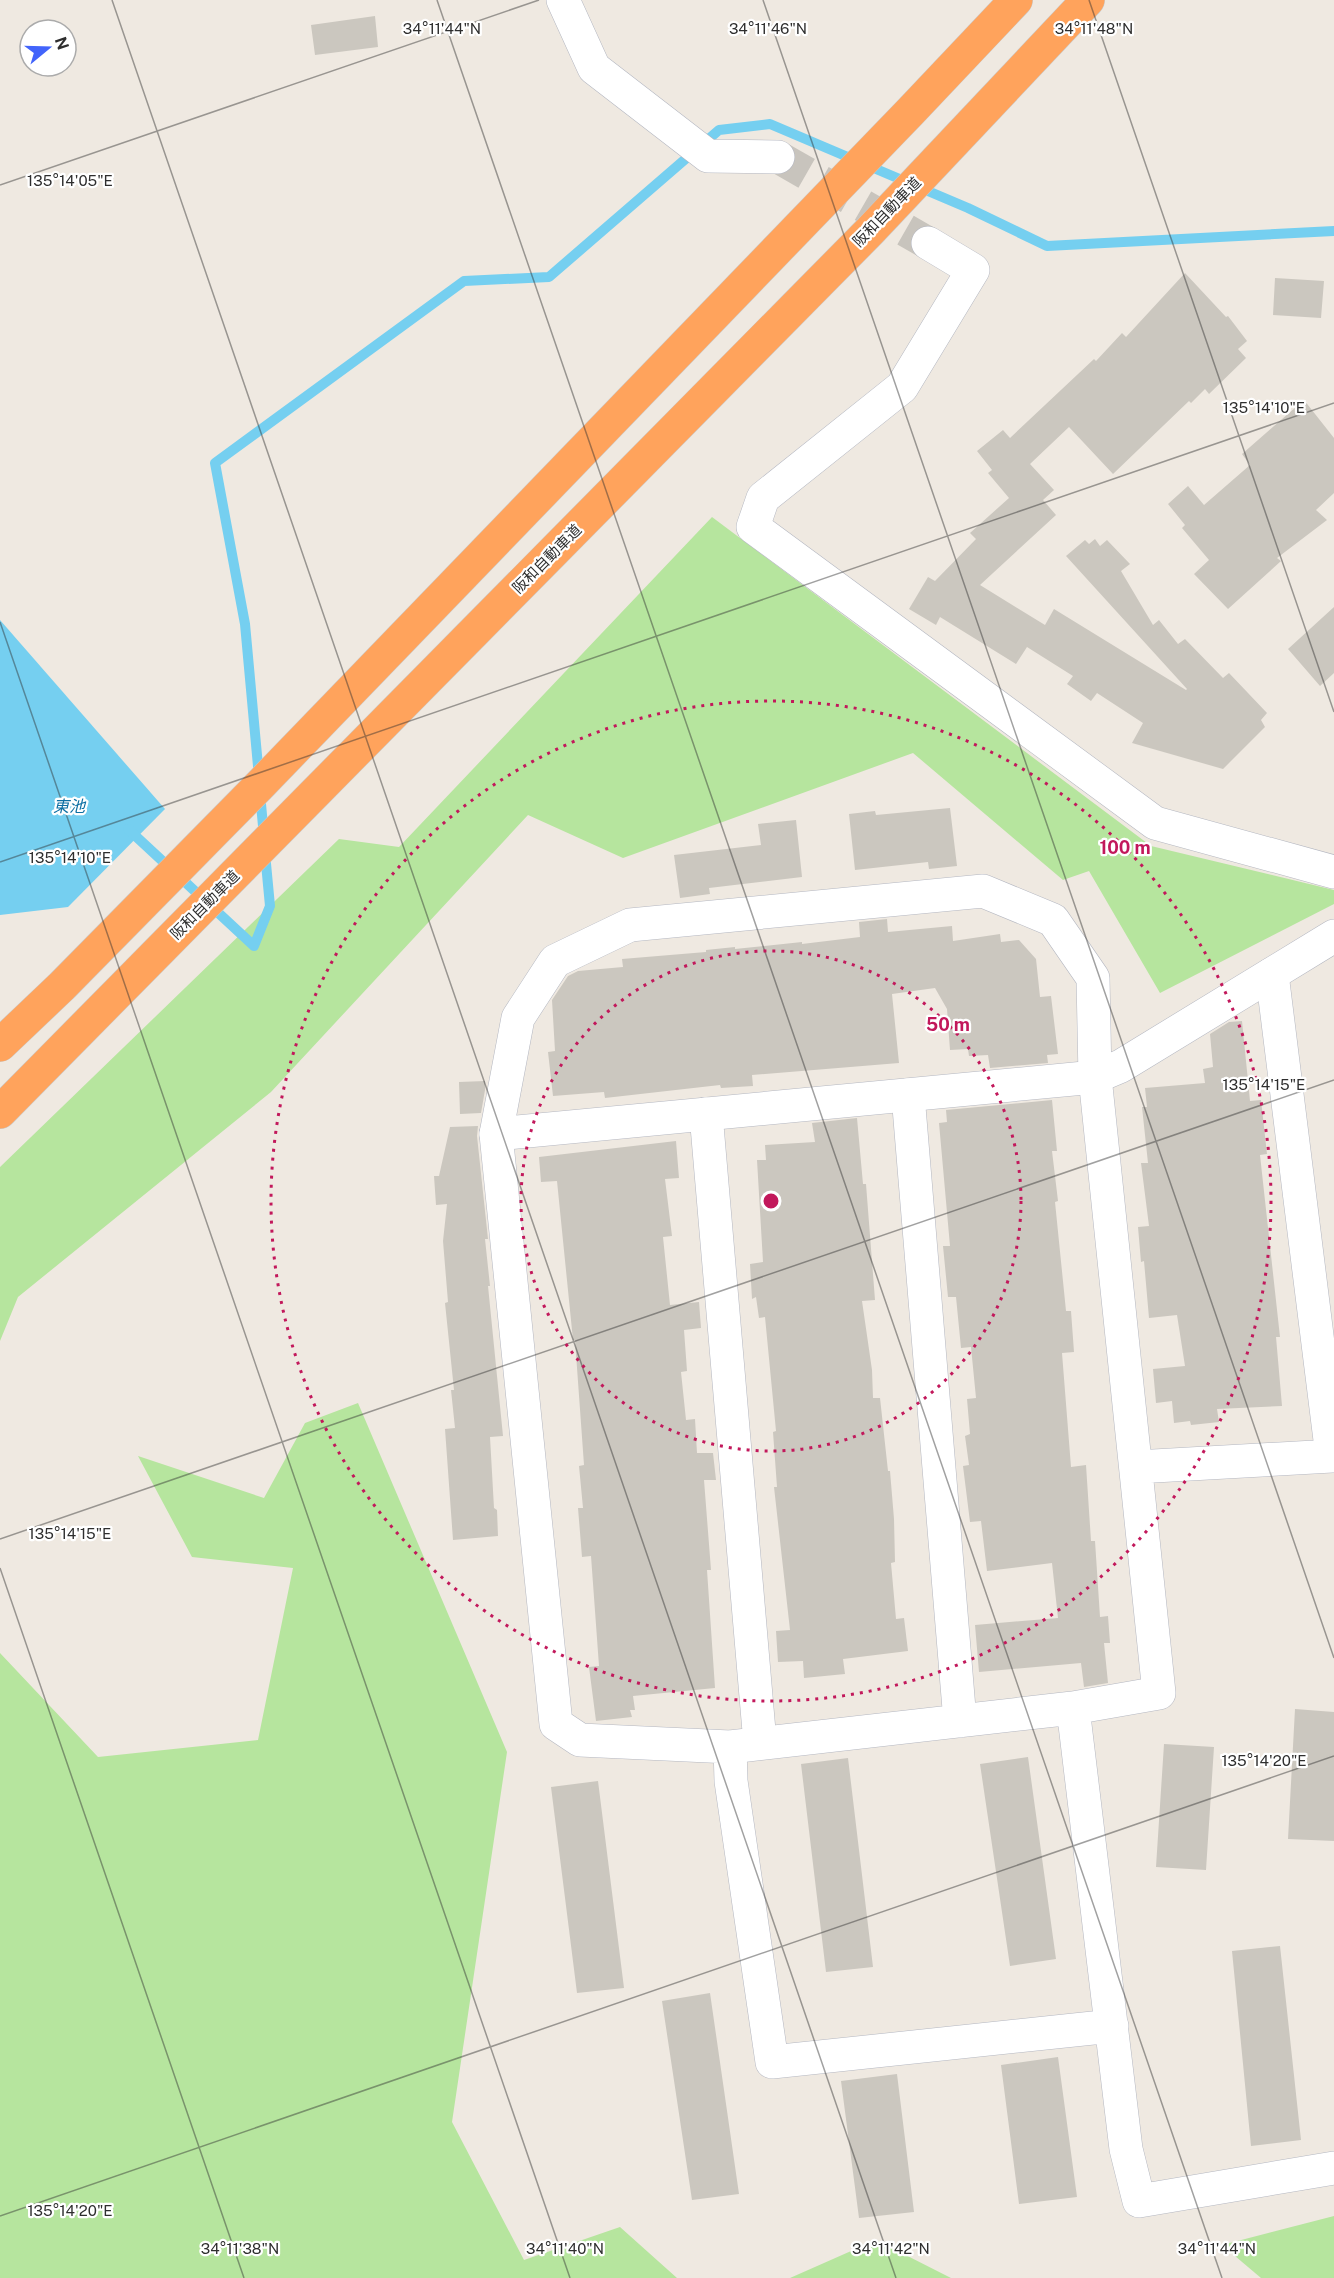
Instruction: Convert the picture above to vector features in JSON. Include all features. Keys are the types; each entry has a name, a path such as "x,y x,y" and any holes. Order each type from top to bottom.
{"highway":[{"path":"0,1045 62,986 261,784 1016,0"},
{"name":"阪和自動車道","path":"0,1112 870,231 1088,0"}],"street":[{"path":"563,0 594,68 708,156 778,157"},
{"path":"928,243 973,270 908,378 902,387 763,498 753,527 1155,823 1334,872"},
{"path":"983,891 1053,920 1093,978 1095,1077 1159,1693 1073,1708 745,1745 580,1740 556,1724 495,1134 518,1018 555,960 630,925 983,891"},
{"path":"495,1134 1095,1077 1121,1066 1334,936"},
{"path":"1136,1467 1332,1456 1272,974"},
{"path":"908,1095 960,1720"},
{"path":"706,1114 745,1745 731,1781 772,2062 1112,2026"},
{"path":"1073,1708 1126,2149 1139,2201 1334,2168"}],"green space":[{"path":"712,517 1151,846 1334,890 1334,904 1160,993 1089,871 1063,880 913,753 623,858 528,815 271,1092 18,1297 0,1341 0,1167 339,839 399,847"},
{"path":"358,1403 507,1752 452,2122 524,2260 620,2227 677,2278 0,2278 0,1653 98,1757 258,1740 293,1568 192,1557 138,1456 264,1498 305,1423"},
{"path":"1334,2216 1334,2278 1261,2278 1222,2245"},
{"path":"876,2240 951,2278 790,2278"}],"water":[{"name":"東池","path":"0,620 165,809 68,907 0,915"}],"building":[{"path":"375,16 378,47 315,55 311,25"},
{"path":"1185,273 1226,317 1228,316 1247,341 1238,349 1246,358 1209,394 1205,389 1191,403 1189,401 1113,474 1069,427 1030,464 1054,490 1043,500 1056,515 980,585 1045,625 1054,609 1186,690 1066,556 1085,540 1089,544 1095,539 1100,546 1107,540 1130,564 1121,571 1153,625 1159,620 1178,644 1185,639 1223,678 1229,673 1267,713 1261,720 1265,727 1223,769 1132,743 1143,723 1097,693 1091,701 1067,684 1073,676 1027,647 1016,664 940,617 936,625 909,609 928,577 935,581 976,539 970,533 1009,498 988,473 992,470 977,451 1003,430 1010,438 1094,359 1096,361 1122,333 1126,337"},
{"path":"1275,278 1324,281 1321,318 1273,315"},
{"path":"1304,400 1334,438 1334,493 1316,510 1327,520 1277,558 1281,561 1228,609 1194,574 1209,560 1182,528 1185,525 1168,504 1188,486 1204,505 1250,465 1242,454"},
{"path":"1334,607 1334,673 1320,686 1288,649"},
{"path":"950,808 957,866 929,869 928,862 855,870 849,814 875,811 876,815"},
{"path":"796,820 802,877 709,888 710,894 680,898 674,855 761,845 758,824"},
{"path":"887,919 888,932 952,926 953,941 1000,934 1001,942 1019,940 1036,959 1040,997 1051,996 1058,1054 1047,1055 1048,1063 990,1068 988,1055 969,1056 968,1049 950,1050 947,1009 935,988 892,994 899,1063 752,1075 753,1086 721,1088 720,1085 605,1098 604,1092 553,1096 548,1052 555,1051 552,1000 568,976 578,971 623,967 622,959 860,937 859,922"},
{"path":"1242,1021 1250,1101 1261,1100 1267,1154 1260,1155 1280,1337 1276,1337 1282,1406 1217,1409 1219,1422 1191,1425 1190,1421 1174,1423 1172,1401 1156,1403 1153,1369 1185,1366 1177,1315 1149,1318 1144,1261 1141,1262 1138,1227 1149,1226 1141,1163 1148,1163 1142,1107 1147,1107 1145,1088 1205,1083 1203,1069 1213,1067 1210,1034 1229,1022"},
{"path":"485,1081 481,1113 460,1114 459,1082"},
{"path":"1052,1100 1057,1151 1052,1151 1058,1201 1055,1202 1066,1311 1071,1311 1074,1352 1062,1353 1071,1467 1086,1465 1091,1541 1095,1541 1100,1617 1108,1616 1110,1643 1104,1643 1108,1683 1084,1687 1081,1663 979,1672 975,1625 1058,1618 1052,1563 987,1571 981,1521 970,1522 963,1466 969,1465 965,1436 970,1434 967,1399 976,1398 971,1347 961,1348 956,1297 948,1297 943,1246 950,1246 939,1123 947,1122 946,1110"},
{"path":"857,1118 863,1184 866,1184 875,1300 862,1301 872,1370 873,1398 880,1398 888,1471 890,1471 895,1562 891,1563 896,1619 904,1618 908,1651 843,1659 845,1674 804,1678 803,1661 778,1662 776,1631 790,1630 774,1487 777,1487 773,1432 776,1431 765,1317 759,1318 756,1297 752,1299 750,1264 763,1262 757,1160 766,1160 765,1145 815,1142 812,1123"},
{"path":"478,1126 477,1136 488,1239 485,1239 490,1286 488,1286 503,1436 490,1437 498,1536 453,1540 445,1429 455,1428 451,1390 454,1390 445,1303 448,1302 443,1241 447,1204 436,1205 434,1176 439,1176 450,1127"},
{"path":"676,1141 679,1178 665,1179 672,1236 663,1237 670,1305 699,1302 701,1328 684,1330 687,1371 681,1372 686,1420 695,1419 697,1453 713,1453 716,1480 704,1480 711,1570 707,1570 715,1688 633,1696 635,1710 630,1710 632,1717 596,1721 589,1667 599,1666 591,1556 582,1557 578,1508 583,1508 579,1466 584,1465 575,1340 573,1340 557,1181 541,1182 539,1157"},
{"path":"1295,1709 1334,1712 1334,1841 1288,1839"},
{"path":"1164,1744 1214,1747 1206,1870 1156,1867"},
{"path":"1028,1757 1056,1959 1010,1966 980,1764"},
{"path":"848,1758 873,1967 826,1972 801,1764"},
{"path":"598,1781 624,1988 577,1993 551,1787"},
{"path":"1280,1946 1301,2140 1251,2146 1232,1951"},
{"path":"710,1993 739,2194 692,2200 662,2001"},
{"path":"1058,2057 1077,2197 1019,2204 1001,2065"},
{"path":"897,2074 914,2212 859,2218 841,2081"}],"waterway":[{"path":"259,777 245,624 215,463 464,281 549,277 719,130 770,124 968,208 1047,246 1334,231"},
{"path":"260,793 264,837"},
{"path":"128,829 254,946 270,906 265,853"}],"tunnel":[{"path":"778,157 928,243"}]}
